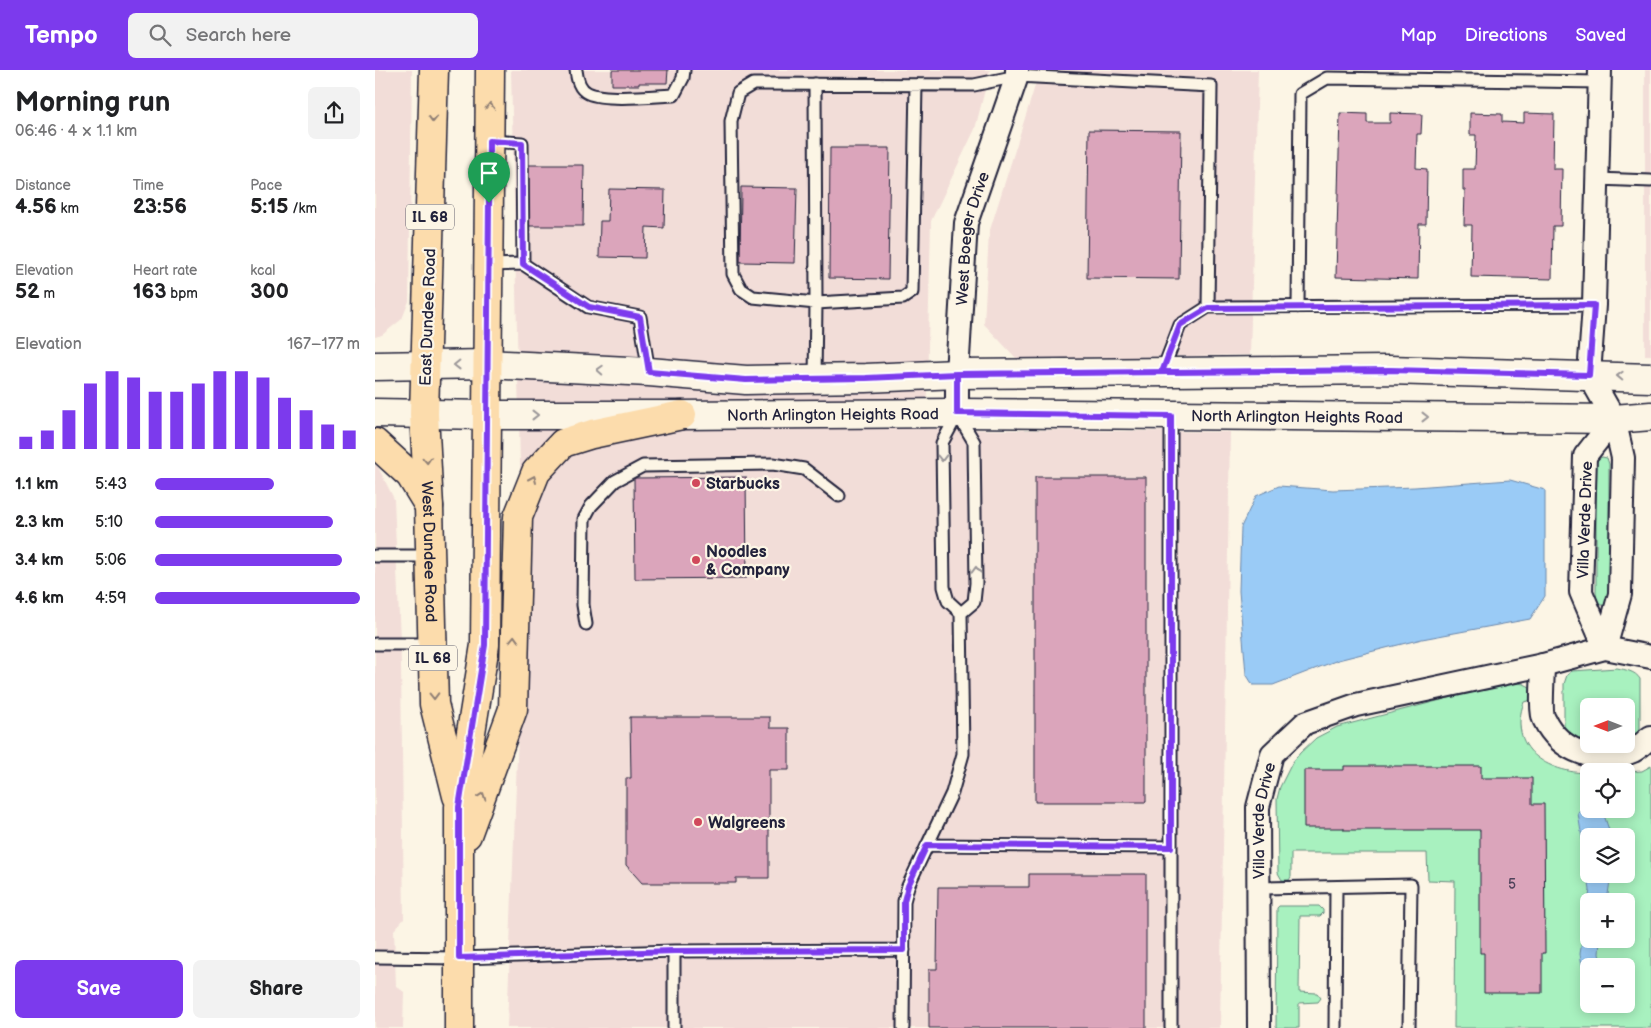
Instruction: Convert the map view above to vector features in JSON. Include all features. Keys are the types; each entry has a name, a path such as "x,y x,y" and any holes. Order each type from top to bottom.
{"main road":[{"name":"East Dundee Road","path":"424,414 434,70"},
{"name":"IL 68","path":"486,416 489,141 492,71"},
{"path":"375,366 487,364 649,372 746,380 957,374 1389,370 1651,378"},
{"name":"North Arlington Heights Road","path":"375,413 486,416 957,413 1614,419 1651,416"},
{"name":"West Dundee Road","path":"424,414 429,507 434,704 459,807"},
{"name":"West Dundee Road","path":"459,1028 459,807 485,645 486,416"},
{"path":"459,858 513,709 518,518 536,472 563,443 592,434 682,416"},
{"path":"375,442 410,475 429,507"}],"street":[{"name":"West Boeger Drive","path":"957,413 957,374 965,223 1017,73"},
{"path":"1600,76 1594,305 1589,375 1614,419 1623,458 1620,594 1605,648"},
{"name":"Villa Verde Drive","path":"1605,648 1581,592 1585,456 1614,419"},
{"name":"Villa Verde Drive","path":"1259,1028 1258,807 1272,754 1305,723 1356,705 1543,665 1605,648 1651,657"},
{"path":"1543,665 1543,718 1558,740 1581,754 1607,758 1633,751 1651,737"}],"lane":[{"path":"576,70 577,82 587,93 605,96 674,95 683,78 684,70"},
{"path":"916,85 912,292 903,298 816,303 753,297 741,289 733,274 731,121 738,93 753,84 974,85 1017,73 1211,86 1208,308"},
{"path":"1298,307 1300,94 1327,78 1600,76"},
{"path":"815,84 815,379"},
{"path":"489,141 522,143 523,264"},
{"path":"1597,179 1651,180"},
{"path":"488,265 523,264 589,307 640,317 649,372"},
{"path":"1162,372 1180,325 1208,308 1594,305"},
{"path":"957,413 974,442 976,583 973,602 961,613"},
{"path":"903,1028 904,901 908,886 952,793 963,754 961,613 948,601 944,587 942,443 957,413"},
{"path":"1171,416 1171,1028"},
{"path":"586,624 583,605 584,519 591,506 615,481 643,466 773,464 803,470 839,496"},
{"path":"375,556 430,556"},
{"path":"375,644 432,644"},
{"path":"927,845 1171,847"},
{"path":"1259,888 1411,885 1409,1028"},
{"path":"1335,1028 1336,887"},
{"path":"375,957 459,958 674,951 904,950"},
{"path":"674,951 674,1028"}],"shaded area":[{"path":"375,70 412,70 409,301 402,319 382,335 375,337"},
{"path":"511,70 990,70 975,129 931,221 926,429 1230,432 1220,1028 507,1028 523,595"},
{"path":"1040,70 1258,70 1250,355 1017,359 984,324 989,233"},
{"path":"1645,70 1651,70 1651,355 1645,355"},
{"path":"375,465 378,467 394,499 401,664 404,919 394,930 396,986 404,992 403,1028 375,1028"}],"green space":[{"path":"1602,457 1607,458 1609,464 1609,601 1604,605 1601,605 1596,600 1596,463"},
{"path":"1617,668 1627,670 1638,676 1640,679 1640,732 1635,734 1635,698 1580,698 1580,739 1575,739 1564,729 1564,684 1567,675 1572,671"},
{"path":"1510,682 1524,684 1532,688 1532,700 1524,702 1520,718 1521,732 1526,745 1534,755 1545,763 1580,772 1580,818 1635,818 1635,771 1642,771 1651,766 1651,1028 1454,1028 1455,881 1428,880 1427,853 1291,853 1291,877 1289,880 1282,880 1278,873 1277,799 1280,787 1292,763 1316,738 1337,727"},
{"path":"1279,906 1319,906 1323,910 1320,916 1300,916 1299,992 1317,993 1321,998 1318,1002 1299,1003 1299,1028 1276,1028 1277,908"}],"water":[{"path":"1510,480 1545,490 1545,596 1530,619 1422,639 1338,660 1273,685 1253,685 1246,674 1239,591 1241,527 1256,496 1279,486 1333,490 1415,487"},
{"path":"1580,811 1580,818 1605,818 1608,828 1580,828 1578,813"},
{"path":"1589,883 1610,883 1608,893 1590,893"},
{"path":"1581,948 1599,948 1600,958 1581,958"}],"building":[{"path":"612,70 668,70 667,83 612,85"},
{"path":"1340,113 1367,114 1367,123 1390,123 1390,113 1422,114 1421,134 1417,134 1416,168 1427,169 1426,224 1419,224 1418,279 1336,277"},
{"path":"1470,113 1502,114 1502,122 1524,123 1524,113 1554,114 1553,169 1562,169 1561,226 1553,226 1552,279 1471,277 1472,225 1464,225 1465,190 1463,190 1463,169 1475,169 1476,135 1470,135"},
{"path":"1089,130 1181,131 1179,279 1087,278"},
{"path":"830,148 890,148 888,279 829,278"},
{"path":"527,165 584,165 583,226 527,226"},
{"path":"741,187 797,188 795,263 740,262"},
{"path":"609,189 665,190 664,228 646,227 645,258 599,257 600,221 608,221"},
{"path":"746,477 747,578 635,579 634,478"},
{"path":"1035,477 1146,477 1146,802 1035,802"},
{"name":"Walgreens","path":"630,717 770,717 770,728 789,728 789,770 769,770 769,878 736,878 736,883 642,883 626,865 626,778 631,778"},
{"path":"1344,766 1481,766 1481,778 1532,778 1532,804 1544,804 1545,953 1542,953 1542,993 1484,993 1484,953 1480,953 1480,830 1344,830 1344,828 1304,828 1304,770 1344,770"},
{"path":"1029,874 1146,874 1146,1028 929,1028 929,969 937,969 938,887 1029,887"}],"place":[{"name":"Starbucks","path":"696,483"},
{"name":"Noodles & Company","path":"696,560"},
{"name":"Walgreens","path":"698,822"}],"route":[{"path":"489,203 485,645 459,807 459,958 674,951 904,950 904,901 908,886 927,845 1171,847 1171,416 957,413 957,374 1389,370 1589,375 1594,305 1208,308 1180,325 1162,372 957,374 746,380 649,372 640,317 589,307 523,264 522,143 489,141 489,203"}]}
